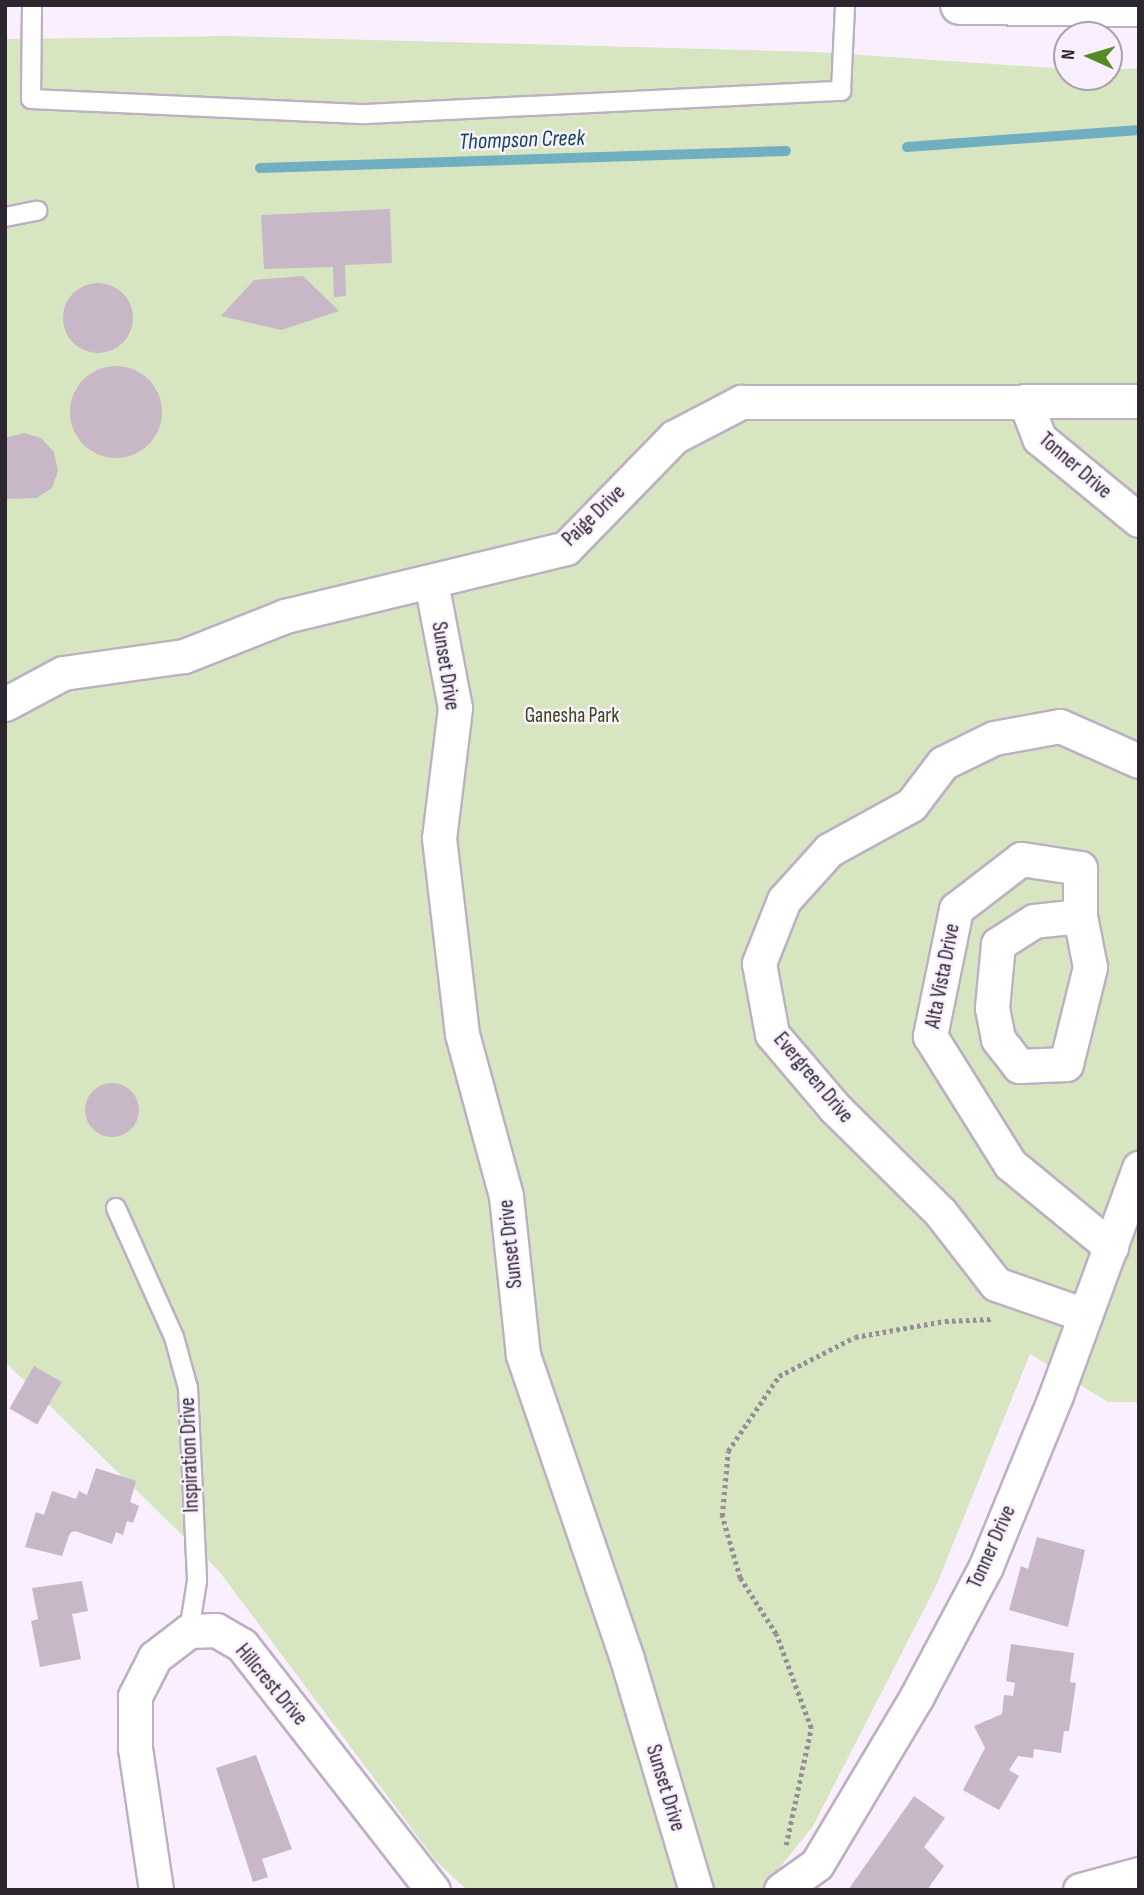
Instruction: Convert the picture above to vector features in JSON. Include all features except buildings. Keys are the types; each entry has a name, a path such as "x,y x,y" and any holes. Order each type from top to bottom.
{"main road":[{"path":"960,5 1139,7"}],"street":[{"name":"Tonner Drive","path":"1025,401 1039,438 1139,520"},
{"name":"Paige Drive","path":"5,704 63,673 184,656 285,616 566,548 674,437 741,402 1139,401"},
{"name":"Sunset Drive","path":"431,582 455,708 439,838 462,1034 506,1196 523,1356 627,1659 696,1890"},
{"name":"Evergreen Drive","path":"1086,1315 996,1284 940,1212 835,1108 772,1034 759,963 784,900 829,850 911,805 943,763 994,738 1060,726 1139,761"},
{"name":"Alta Vista Drive","path":"1080,916 1080,868 1021,859 956,909 930,1036 1010,1164 1111,1247"},
{"name":"Tonner Drive","path":"781,1890 817,1864 917,1696 986,1566 1086,1315 1139,1168"},
{"name":"Hillcrest Drive","path":"189,1631 216,1630 242,1645 433,1890"},
{"path":"156,1890 135,1748 135,1696 155,1657 189,1631"},
{"path":"1080,1890 1139,1874"}],"lane":[{"path":"32,5 31,99 366,114 841,91 845,5"},
{"path":"5,217 37,211"},
{"name":"Inspiration Drive","path":"116,1208 174,1337 188,1388 197,1581 189,1631"}],"path":[{"path":"780,1854 787,1845 811,1728 776,1634 740,1578 723,1516 728,1451 779,1376 855,1336 944,1321 1009,1318"}],"green space":[{"name":"Ganesha Park","path":"230,36 816,52 1053,68 1053,91 1123,91 1123,69 1139,68 1139,1402 1108,1402 1030,1354 936,1586 813,1826 762,1890 467,1890 435,1860 219,1571 5,1362 5,39"}],"waterway":[{"name":"Thompson Creek","path":"907,147 1139,130"},
{"name":"Thompson Creek","path":"260,168 786,151"}]}
